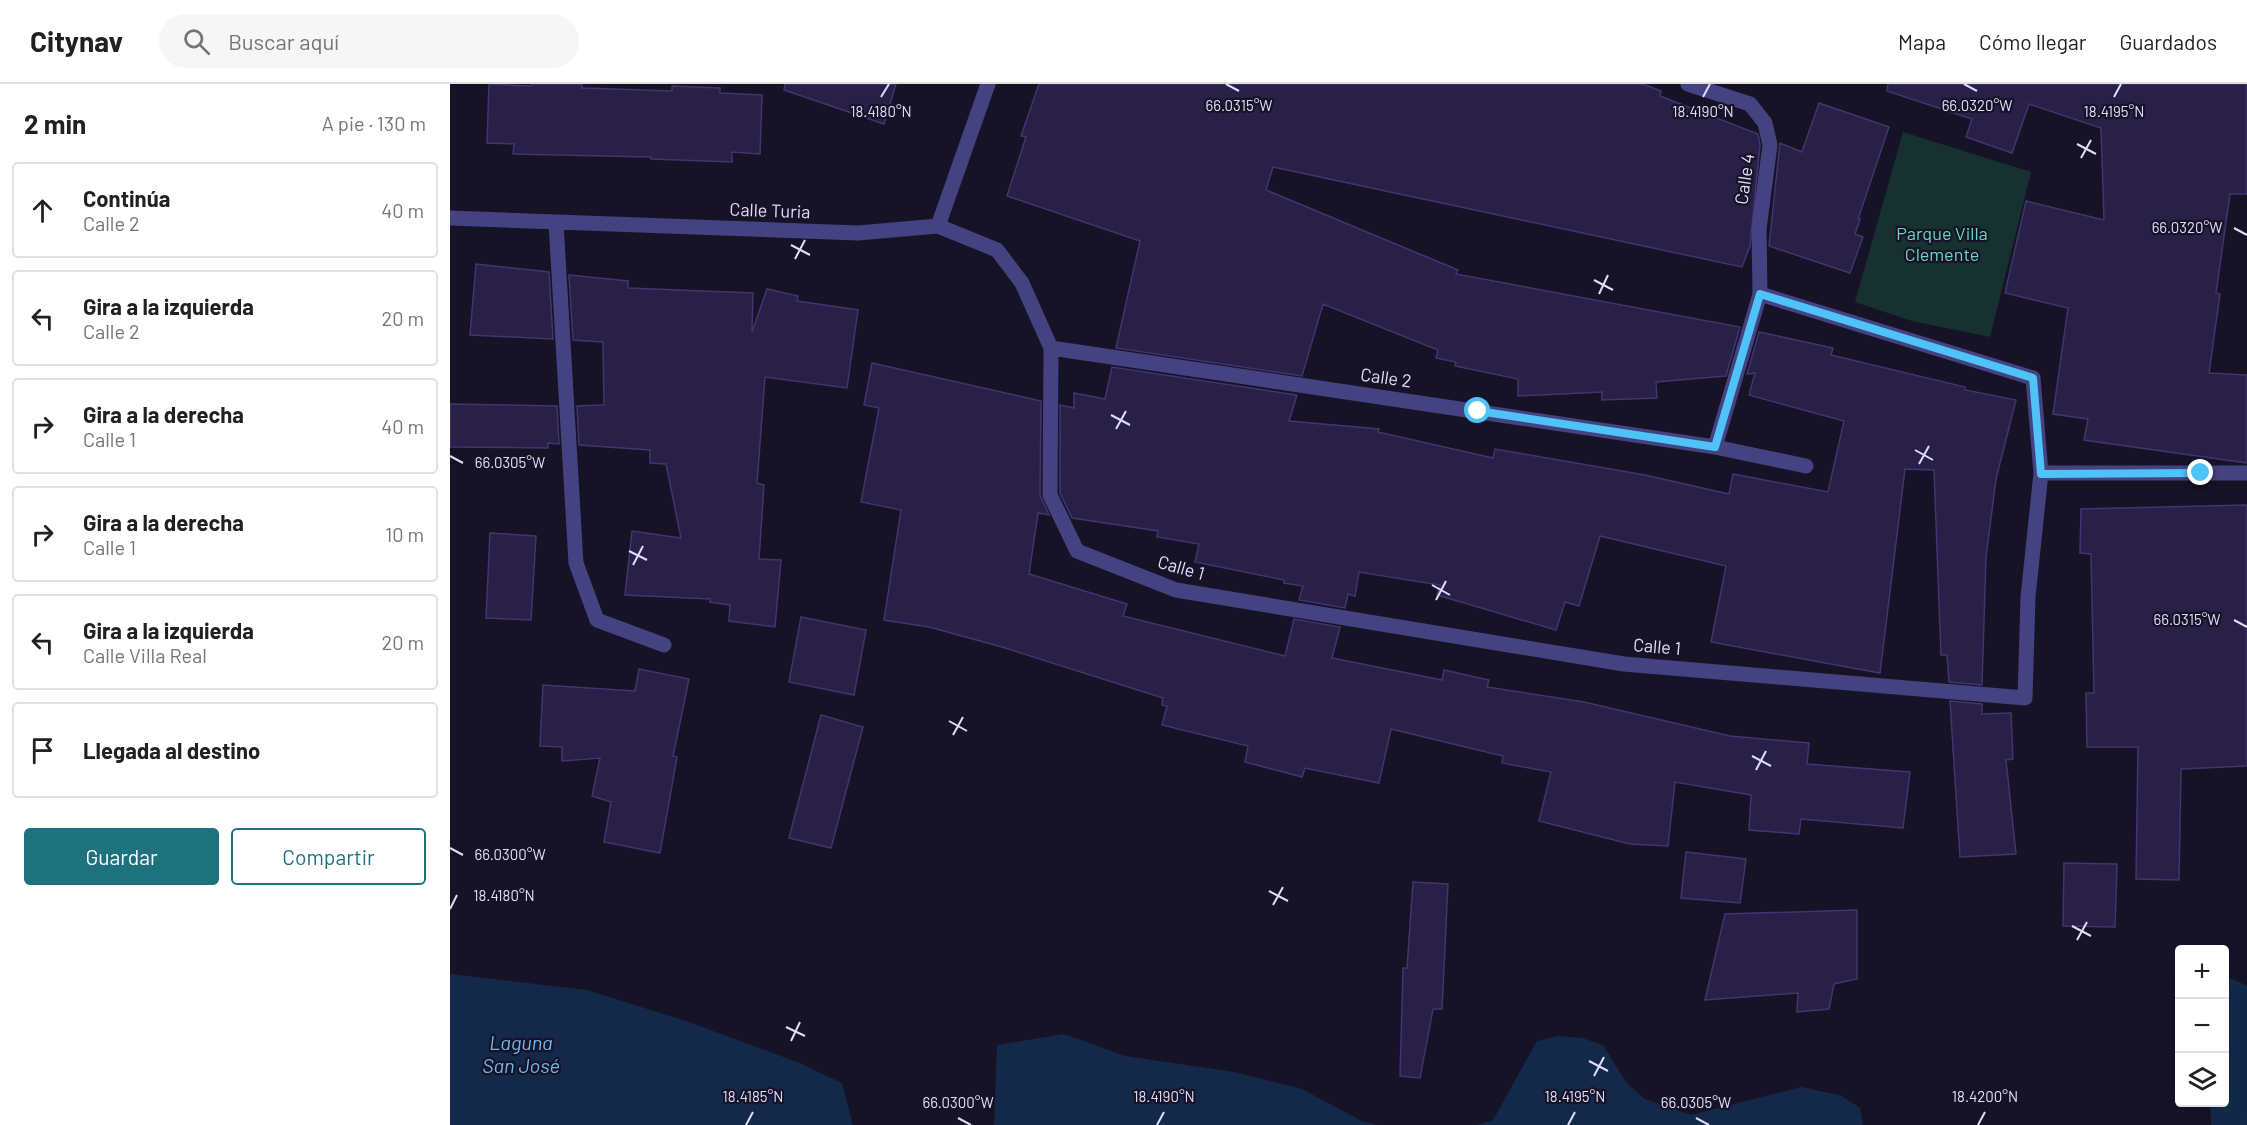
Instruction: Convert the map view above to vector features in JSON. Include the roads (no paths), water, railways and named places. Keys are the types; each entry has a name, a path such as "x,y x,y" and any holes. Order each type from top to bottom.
{"street":[{"path":"938,226 988,84"},
{"name":"Calle 4","path":"1688,84 1750,104 1765,123 1770,146 1759,229 1760,294"},
{"name":"Calle Turia","path":"450,218 858,233 938,226"},
{"path":"556,223 576,563 597,620 664,645"},
{"name":"Calle 1","path":"938,226 997,250 1022,283 1051,348 1050,495 1077,551 1176,590 1624,664 2025,698 2028,597 2041,474 2033,378 1760,294"},
{"path":"1715,447 1760,294"},
{"name":"Calle 2","path":"1051,348 1715,447 1806,466"},
{"path":"2041,474 2247,473"}],"water":[{"name":"Laguna San José","path":"450,974 587,990 686,1021 797,1062 842,1083 853,1125 450,1125"},
{"path":"2229,979 2247,986 2247,1125 2211,1125 2210,1107 2229,1107"},
{"path":"1064,1034 1125,1056 1234,1072 1302,1089 1362,1121 1377,1125 994,1125 997,1045"},
{"path":"1559,1036 1582,1038 1603,1045 1626,1082 1643,1098 1691,1115 1802,1087 1842,1096 1860,1108 1863,1125 1476,1125 1493,1120 1537,1041"}],"park label":[{"name":"Parque Villa Clemente","path":"1942,244"}]}
